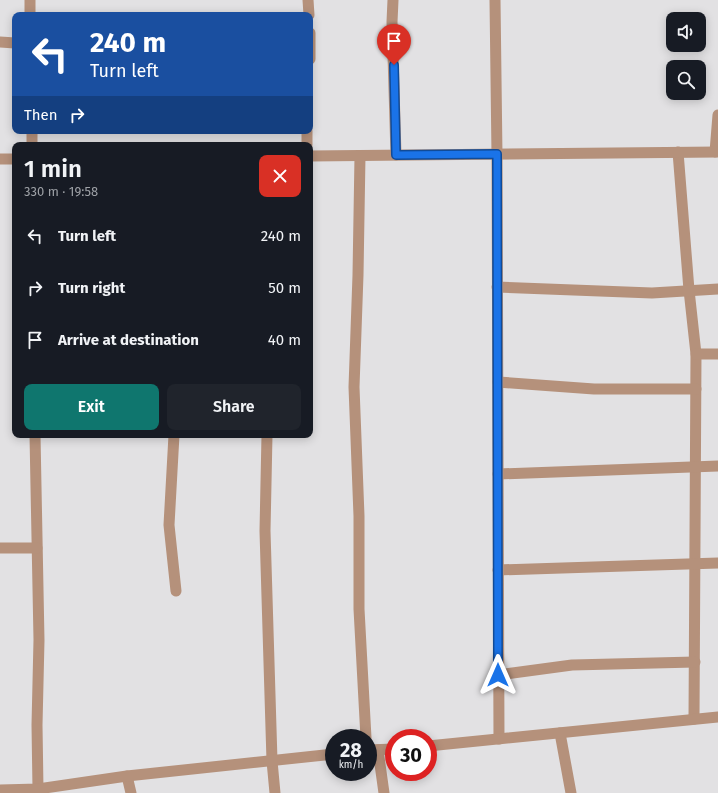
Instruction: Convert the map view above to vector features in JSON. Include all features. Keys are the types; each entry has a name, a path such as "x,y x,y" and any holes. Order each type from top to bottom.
{"street":[{"path":"30,0 30,12"},
{"path":"308,0 309,12"},
{"path":"393,0 392,22 396,155"},
{"path":"495,0 498,287 499,739"},
{"path":"0,42 12,43"},
{"path":"313,156 716,152 718,115"},
{"path":"678,152 689,290 696,354 694,719"},
{"path":"360,156 354,387 359,516 359,609 366,729"},
{"path":"0,159 12,158"},
{"path":"498,287 652,293 718,289"},
{"path":"696,354 718,354"},
{"path":"498,382 594,389 696,389"},
{"path":"35,438 39,640 37,725 38,789"},
{"path":"174,438 169,525 176,591"},
{"path":"267,438 265,531 272,761 275,793"},
{"path":"498,474 718,466"},
{"path":"0,548 37,548"},
{"path":"498,570 718,563"},
{"path":"498,675 572,665 695,662"},
{"path":"437,745 718,717"},
{"path":"560,733 571,793"},
{"path":"0,790 38,789 127,776 325,755"},
{"path":"377,766 384,793"},
{"path":"127,776 131,793"}],"route":[{"path":"394,65 396,155 497,154 498,675"}]}
